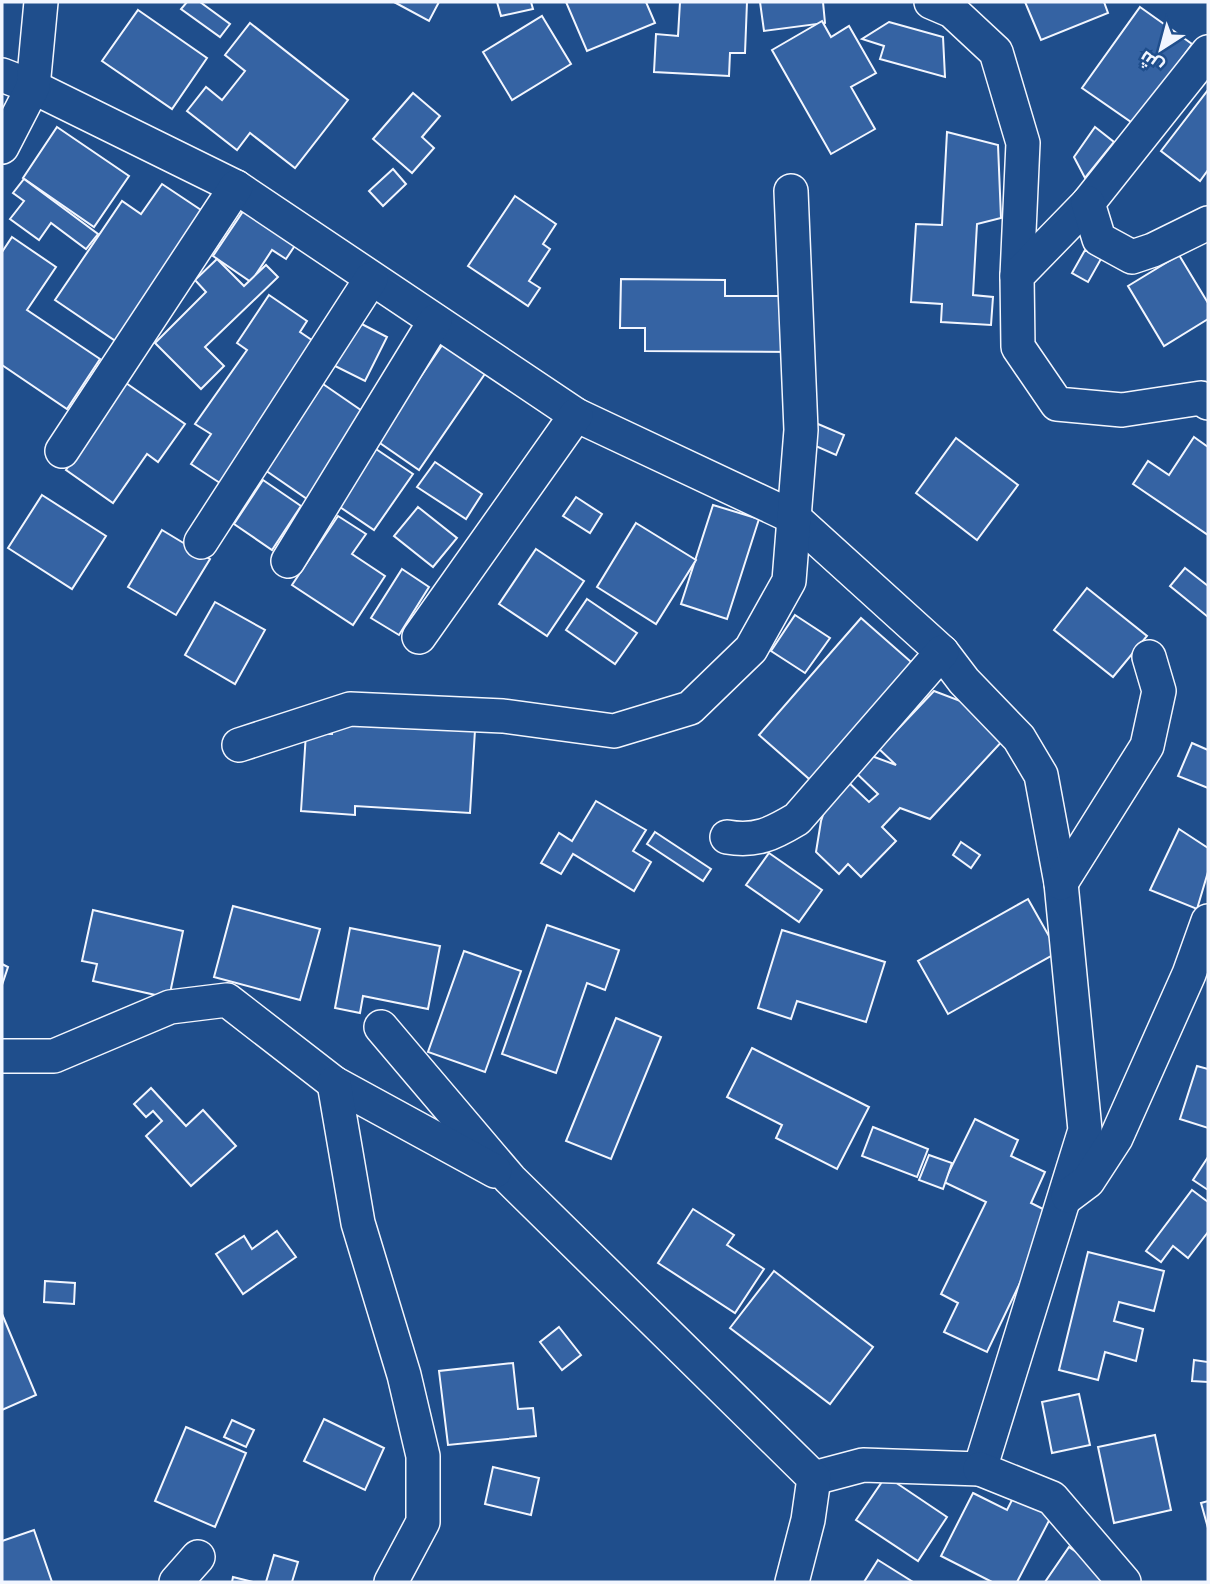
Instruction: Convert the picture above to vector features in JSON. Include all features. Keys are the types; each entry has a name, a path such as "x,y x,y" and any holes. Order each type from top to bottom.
{"street":[{"path":"2,147 33,87 41,2"},
{"path":"931,2 951,11 996,52 1023,143 1017,347 1057,404 1122,410 1201,398 1208,403"},
{"path":"1017,276 1088,203 1208,52"},
{"path":"2,75 33,87 236,187 576,415 793,517 942,652 964,681 1003,719 1041,775 1061,883 1085,1130 980,1469"},
{"path":"62,451 236,187"},
{"path":"239,745 350,709 503,716 614,731 690,708 751,649 789,581 801,430 791,191"},
{"path":"1088,203 1099,239 1132,257 1153,250 1208,223"},
{"path":"201,542 371,279"},
{"path":"288,561 435,321"},
{"path":"419,637 576,415"},
{"path":"727,836 746,840 768,836 797,819 942,652"},
{"path":"1061,883 1147,747 1159,691 1149,657"},
{"path":"1064,1199 1088,1181 1116,1138 1189,974 1208,921"},
{"path":"2,1056 54,1056 170,1007 227,1000 334,1083 510,1179"},
{"path":"381,1027 510,1179 814,1478"},
{"path":"334,1083 358,1223 404,1375 423,1456 423,1522 391,1582"},
{"path":"814,1478 863,1465 980,1469 1052,1498 1124,1582"},
{"path":"792,1582 808,1520 814,1478"},
{"path":"176,1582 198,1557"}],"building":[{"path":"187,2 200,2 230,24 220,37 181,9"},
{"path":"394,2 439,2 429,21"},
{"path":"497,2 531,2 533,9 501,16"},
{"path":"566,2 646,2 655,23 587,51"},
{"path":"680,2 747,2 745,53 730,53 729,76 654,72 656,34 678,36"},
{"path":"760,2 823,2 825,23 764,31"},
{"path":"1025,2 1104,2 1108,13 1041,40"},
{"path":"1140,7 1192,44 1134,124 1082,88"},
{"path":"138,10 207,58 172,109 102,61"},
{"path":"542,16 571,64 512,100 483,52"},
{"path":"822,21 831,37 849,26 876,73 851,87 875,129 831,154 772,50"},
{"path":"889,22 943,37 945,77 880,59 884,46 862,39"},
{"path":"250,23 348,100 295,168 250,133 237,150 187,111 206,87 222,100 245,71 225,55"},
{"path":"1208,90 1208,170 1200,181 1161,151"},
{"path":"413,93 440,116 422,137 434,148 412,173 373,139"},
{"path":"57,127 129,176 94,227 23,178"},
{"path":"1095,127 1114,142 1085,178 1074,157"},
{"path":"947,132 998,145 1001,218 977,224 973,295 993,297 991,325 941,322 942,304 911,302 916,224 942,225"},
{"path":"393,169 406,184 383,206 369,191"},
{"path":"24,179 98,234 86,249 51,223 39,240 10,219 24,201 13,193"},
{"path":"162,184 204,212 117,342 55,300 122,201 141,214"},
{"path":"515,196 556,224 543,244 550,249 529,281 540,288 528,306 468,266"},
{"path":"250,201 302,235 286,259 272,250 251,282 213,256"},
{"path":"12,237 56,267 27,310 100,359 67,409 2,365 2,252"},
{"path":"1085,250 1101,259 1088,282 1072,273"},
{"path":"1179,255 1208,303 1208,319 1164,346 1128,286"},
{"path":"217,259 244,286 266,265 278,277 205,347 224,366 201,389 155,343 206,292 195,280"},
{"path":"621,279 725,280 725,296 793,296 793,352 645,351 645,328 620,328"},
{"path":"269,295 307,321 300,332 322,347 226,487 191,464 211,434 195,424 247,350 237,343"},
{"path":"350,318 387,337 365,381 327,362"},
{"path":"449,335 491,365 419,470 377,441"},
{"path":"126,383 185,424 158,462 147,454 113,503 66,470"},
{"path":"323,384 368,415 310,501 265,470"},
{"path":"811,421 844,435 836,455 802,440"},
{"path":"1194,437 1208,447 1208,535 1133,484 1148,461 1169,475"},
{"path":"956,438 1018,485 977,540 916,493"},
{"path":"370,445 413,474 374,530 331,501"},
{"path":"435,462 482,494 466,519 417,487"},
{"path":"263,480 301,506 272,550 234,524"},
{"path":"42,495 106,536 72,589 8,548"},
{"path":"576,497 602,514 590,533 563,516"},
{"path":"713,505 759,519 727,619 681,604"},
{"path":"418,507 457,538 433,567 394,536"},
{"path":"338,516 366,534 352,554 385,576 353,625 292,585"},
{"path":"636,523 696,560 656,624 597,587"},
{"path":"162,530 210,559 176,615 128,587"},
{"path":"536,549 584,581 547,636 499,604"},
{"path":"1185,568 1208,586 1208,617 1170,586"},
{"path":"402,569 429,587 399,635 371,618"},
{"path":"1087,588 1147,636 1113,677 1054,630"},
{"path":"587,599 637,633 615,664 566,630"},
{"path":"215,602 265,630 235,684 185,655"},
{"path":"795,615 830,638 805,673 771,651"},
{"path":"861,618 918,668 816,785 759,735"},
{"path":"934,691 971,705 1006,737 930,819 900,808 882,827 896,841 861,877 848,864 839,874 816,852 821,821 829,797 846,780 869,802 878,794 854,771 869,755 896,765 879,749"},
{"path":"333,720 475,730 470,813 355,806 355,815 301,811 306,733 332,734"},
{"path":"1192,743 1208,750 1208,788 1178,776"},
{"path":"596,801 646,830 633,851 651,862 634,891 573,854 561,874 541,863 559,833 572,841"},
{"path":"1179,829 1208,848 1208,872 1197,909 1150,890"},
{"path":"655,832 711,869 703,881 647,844"},
{"path":"961,842 980,855 971,868 953,855"},
{"path":"769,853 822,890 799,922 746,885"},
{"path":"1028,899 1058,952 948,1014 918,961"},
{"path":"233,906 320,929 300,1000 214,977"},
{"path":"93,910 183,931 169,998 93,981 97,964 82,961"},
{"path":"547,925 619,950 605,990 587,983 556,1073 502,1054"},
{"path":"350,928 440,946 428,1009 363,996 360,1013 335,1008"},
{"path":"782,930 885,962 866,1022 797,1001 791,1019 758,1008"},
{"path":"464,951 521,971 485,1072 428,1052"},
{"path":"2,964 8,967 2,985"},
{"path":"616,1018 661,1037 611,1159 566,1141"},
{"path":"752,1048 869,1107 837,1169 776,1138 782,1125 727,1097"},
{"path":"1197,1066 1208,1069 1208,1128 1180,1119"},
{"path":"151,1088 186,1126 203,1110 236,1146 191,1186 146,1136 162,1121 153,1111 146,1117 134,1104"},
{"path":"975,1119 1018,1140 1011,1156 1045,1172 1031,1203 1053,1214 987,1352 944,1332 958,1303 941,1294 986,1202 944,1182"},
{"path":"873,1127 928,1149 917,1177 862,1156"},
{"path":"929,1155 952,1163 943,1189 919,1180"},
{"path":"1208,1157 1208,1190 1193,1180"},
{"path":"1192,1190 1208,1202 1208,1232 1188,1258 1173,1246 1161,1262 1146,1251"},
{"path":"693,1209 734,1235 727,1245 764,1269 735,1313 658,1263"},
{"path":"277,1231 296,1257 243,1294 216,1254 244,1236 252,1249"},
{"path":"1088,1252 1164,1271 1154,1311 1119,1302 1114,1321 1143,1329 1136,1361 1105,1352 1098,1380 1059,1370"},
{"path":"774,1271 873,1347 830,1404 730,1328"},
{"path":"45,1281 75,1283 74,1304 44,1302"},
{"path":"2,1314 36,1395 2,1410"},
{"path":"559,1327 581,1355 562,1370 540,1342"},
{"path":"1194,1360 1208,1362 1208,1382 1192,1381"},
{"path":"513,1363 518,1409 533,1408 536,1436 448,1445 439,1371"},
{"path":"1079,1394 1090,1445 1052,1453 1042,1402"},
{"path":"324,1419 384,1448 365,1490 304,1461"},
{"path":"232,1420 254,1430 246,1447 224,1437"},
{"path":"186,1427 246,1453 215,1527 155,1501"},
{"path":"1155,1435 1171,1510 1114,1523 1098,1447"},
{"path":"493,1467 539,1478 531,1515 485,1504"},
{"path":"886,1476 947,1517 918,1561 856,1520"},
{"path":"973,1493 1007,1510 1014,1496 1052,1515 1017,1582 992,1582 941,1556"},
{"path":"1208,1501 1208,1528 1201,1503"},
{"path":"34,1530 52,1582 2,1582 2,1541"},
{"path":"1069,1547 1118,1581 1045,1582"},
{"path":"274,1555 298,1562 292,1582 266,1582"},
{"path":"878,1560 913,1582 864,1582"},
{"path":"233,1577 253,1582 232,1582"}]}
